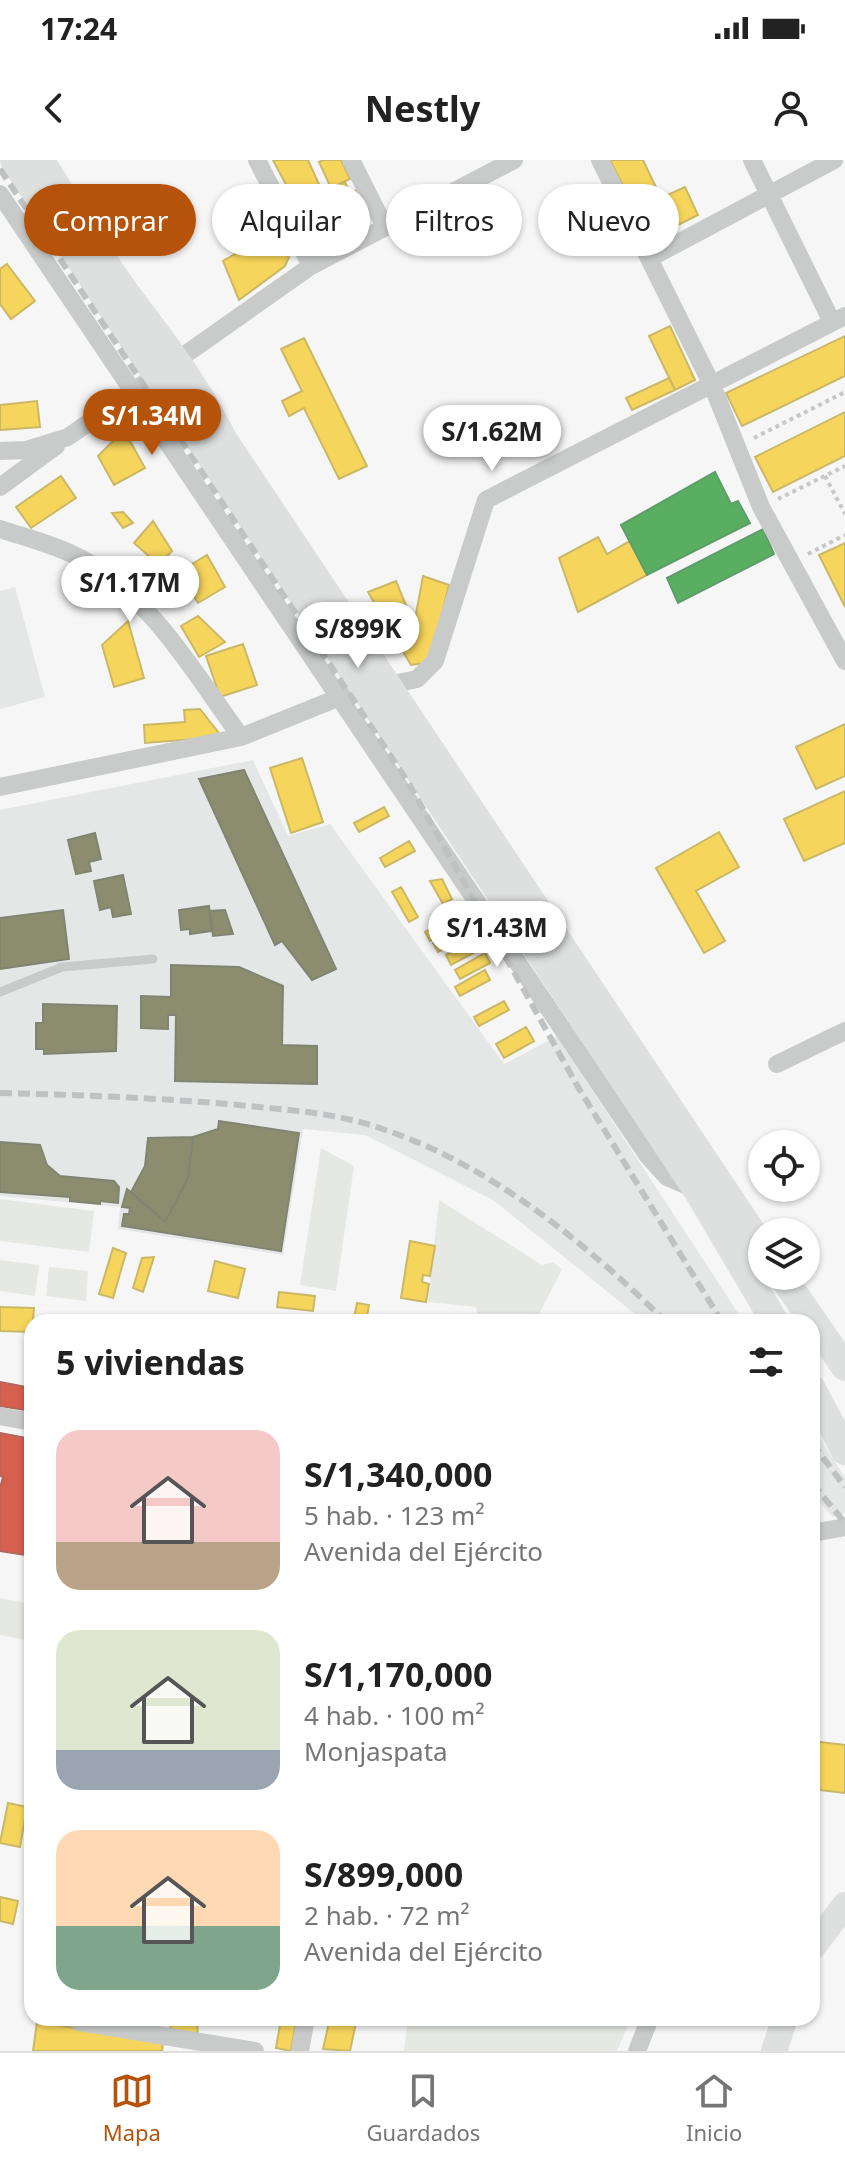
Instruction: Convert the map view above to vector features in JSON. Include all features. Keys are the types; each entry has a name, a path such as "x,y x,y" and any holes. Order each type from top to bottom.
{"main road":[{"path":"14,160 748,1227"},
{"path":"40,160 131,300 146,333 188,397 223,439 697,1190 770,1314"},
{"path":"792,1290 808,1314"},
{"path":"820,1331 845,1367"},
{"path":"820,1404 845,1451"},
{"path":"820,1938 845,1905"},
{"path":"774,2051 782,2026"}],"street":[{"path":"257,160 311,266"},
{"path":"351,160 385,227"},
{"path":"0,487 311,266 514,160"},
{"path":"600,160 712,385 761,507 845,661"},
{"path":"0,787 241,737 338,698 424,675 435,661 486,500 839,319 752,160"},
{"path":"650,258 834,160"},
{"path":"0,194 648,1156 667,1177 697,1190"},
{"path":"0,451 26,450 68,437"},
{"path":"0,529 81,559 122,588 158,623 241,737"},
{"path":"777,1064 845,1031"},
{"path":"0,1416 24,1420"},
{"path":"820,1532 845,1527"},
{"path":"103,2026 255,2051"},
{"path":"300,2051 305,2026"},
{"path":"637,2051 647,2026"}],"lane":[{"path":"0,992 62,967 153,959"}],"path":[{"path":"745,442 845,392"},
{"path":"761,507 845,466"},
{"path":"825,476 845,514"},
{"path":"805,555 845,535"}],"shaded area":[{"path":"15,587 45,697 0,709 0,591"},
{"path":"253,760 288,836 330,824 504,1064 557,1036 739,1314 635,1314 493,1200 365,1135 303,1129 283,1255 118,1229 120,1207 0,1196 0,810"},
{"path":"321,1148 354,1166 336,1291 300,1285"},
{"path":"0,1199 94,1211 89,1252 0,1241"},
{"path":"439,1200 542,1265 553,1262 562,1269 539,1314 477,1314 476,1307 428,1302"},
{"path":"0,1260 39,1265 35,1296 0,1291"},
{"path":"49,1267 88,1271 86,1301 46,1296"},
{"path":"820,1438 845,1477 845,1513 833,1517 820,1503"},
{"path":"0,1598 24,1602 24,1640 0,1635"},
{"path":"407,2026 628,2026 617,2051 404,2051"}],"building: Viviendas":[{"path":"273,160 308,160 319,184 286,184"},
{"path":"341,160 350,179 339,184 329,184 319,162"},
{"path":"610,160 643,160 654,184 622,184"},
{"path":"685,187 698,215 679,224 679,190"},
{"path":"232,256 289,257 285,266 239,300 223,261"},
{"path":"7,264 35,301 11,319 0,304 0,269"},
{"path":"670,326 695,380 675,390 649,336"},
{"path":"845,336 845,376 742,426 726,393"},
{"path":"304,338 367,466 339,479 304,408 289,416 282,401 302,391 281,349"},
{"path":"669,378 675,390 632,410 626,398"},
{"path":"37,401 40,427 0,430 0,405"},
{"path":"845,412 845,456 773,492 755,457"},
{"path":"116,438 130,441 145,468 114,485 98,456"},
{"path":"61,476 76,498 31,528 16,507"},
{"path":"123,512 133,523 123,528 112,513"},
{"path":"153,521 172,551 159,565 134,543"},
{"path":"598,537 607,554 630,541 647,575 578,612 559,558"},
{"path":"845,543 845,607 819,555"},
{"path":"207,555 225,587 198,603 179,572"},
{"path":"423,576 449,585 431,657 425,663 411,665 368,592 396,581 414,625"},
{"path":"198,616 225,642 199,657 181,626"},
{"path":"128,621 144,678 114,687 102,645"},
{"path":"243,644 257,685 220,697 206,656"},
{"path":"200,709 222,737 145,743 144,725 185,722 184,710"},
{"path":"845,724 845,776 816,789 796,747"},
{"path":"302,758 323,822 291,833 270,768"},
{"path":"845,791 845,843 804,861 784,819"},
{"path":"384,807 389,816 359,832 354,823"},
{"path":"719,832 739,867 696,891 725,941 704,953 656,868"},
{"path":"409,841 415,851 385,867 380,858"},
{"path":"442,879 452,899 443,904 430,881"},
{"path":"401,887 418,917 409,922 392,892"},
{"path":"455,916 460,925 430,941 425,932"},
{"path":"463,927 468,936 438,952 433,943"},
{"path":"476,939 481,949 451,965 446,955"},
{"path":"485,953 490,963 460,979 455,970"},
{"path":"485,970 490,980 460,996 455,987"},
{"path":"504,1001 509,1010 479,1026 474,1017"},
{"path":"526,1027 534,1041 504,1058 496,1044"},
{"path":"410,1241 435,1246 430,1276 423,1275 422,1282 429,1284 426,1302 401,1298"},
{"path":"113,1248 126,1253 113,1298 99,1294"},
{"path":"154,1257 143,1292 133,1288 142,1258"},
{"path":"215,1261 245,1269 238,1298 208,1291"},
{"path":"279,1292 315,1296 313,1311 277,1307"},
{"path":"357,1303 369,1305 367,1314 355,1314"},
{"path":"0,1307 34,1308 34,1314 24,1314 24,1332 0,1331"},
{"path":"820,1742 845,1745 845,1793 820,1790"},
{"path":"8,1803 24,1806 20,1847 0,1843"},
{"path":"0,1897 18,1901 13,1924 0,1921"},
{"path":"36,2026 62,2026 163,2042 162,2051 33,2051"},
{"path":"171,2026 197,2026 198,2040 169,2032"},
{"path":"280,2026 295,2026 291,2051 276,2048"},
{"path":"328,2026 355,2026 350,2051 323,2049"}],"building: Comercios":[{"path":"0,1382 24,1386 24,1410 0,1406"},
{"path":"0,1433 24,1438 24,1555 0,1551 0,1488 3,1477 0,1476"}],"building: Público":[{"path":"715,472 731,504 738,501 750,523 647,575 621,525"},
{"path":"763,529 774,554 678,603 667,578"}],"building: Industria":[{"path":"244,770 336,969 312,980 282,941 275,945 199,779"},
{"path":"95,833 101,859 89,862 91,871 76,874 68,840"},
{"path":"123,875 131,914 113,917 111,907 100,910 94,881"},
{"path":"209,906 212,931 190,934 190,929 181,930 179,910"},
{"path":"63,910 69,959 0,969 0,918"},
{"path":"225,910 233,934 213,936 210,911"},
{"path":"171,965 239,967 283,986 282,1045 317,1046 317,1084 175,1081 176,1015 168,1015 168,1029 141,1028 141,996 171,997"},
{"path":"43,1004 117,1006 116,1051 44,1054 44,1049 36,1049 36,1023 43,1023"},
{"path":"219,1121 299,1133 281,1251 122,1226 124,1214 129,1214 130,1208 122,1207 127,1189 165,1222 188,1178 193,1137 218,1129"},
{"path":"193,1137 188,1178 165,1222 131,1192 145,1166 148,1138"},
{"path":"0,1142 40,1145 47,1165 60,1176 114,1181 119,1187 118,1203 100,1201 100,1204 70,1201 70,1197 0,1192"}],"railway":[{"path":"0,169 408,782 578,1087 717,1314"},
{"path":"0,1093 218,1103 310,1112 370,1125 412,1140 491,1181 566,1233 658,1314"},
{"path":"820,1454 845,1487"},
{"path":"820,1493 845,1523"}]}
